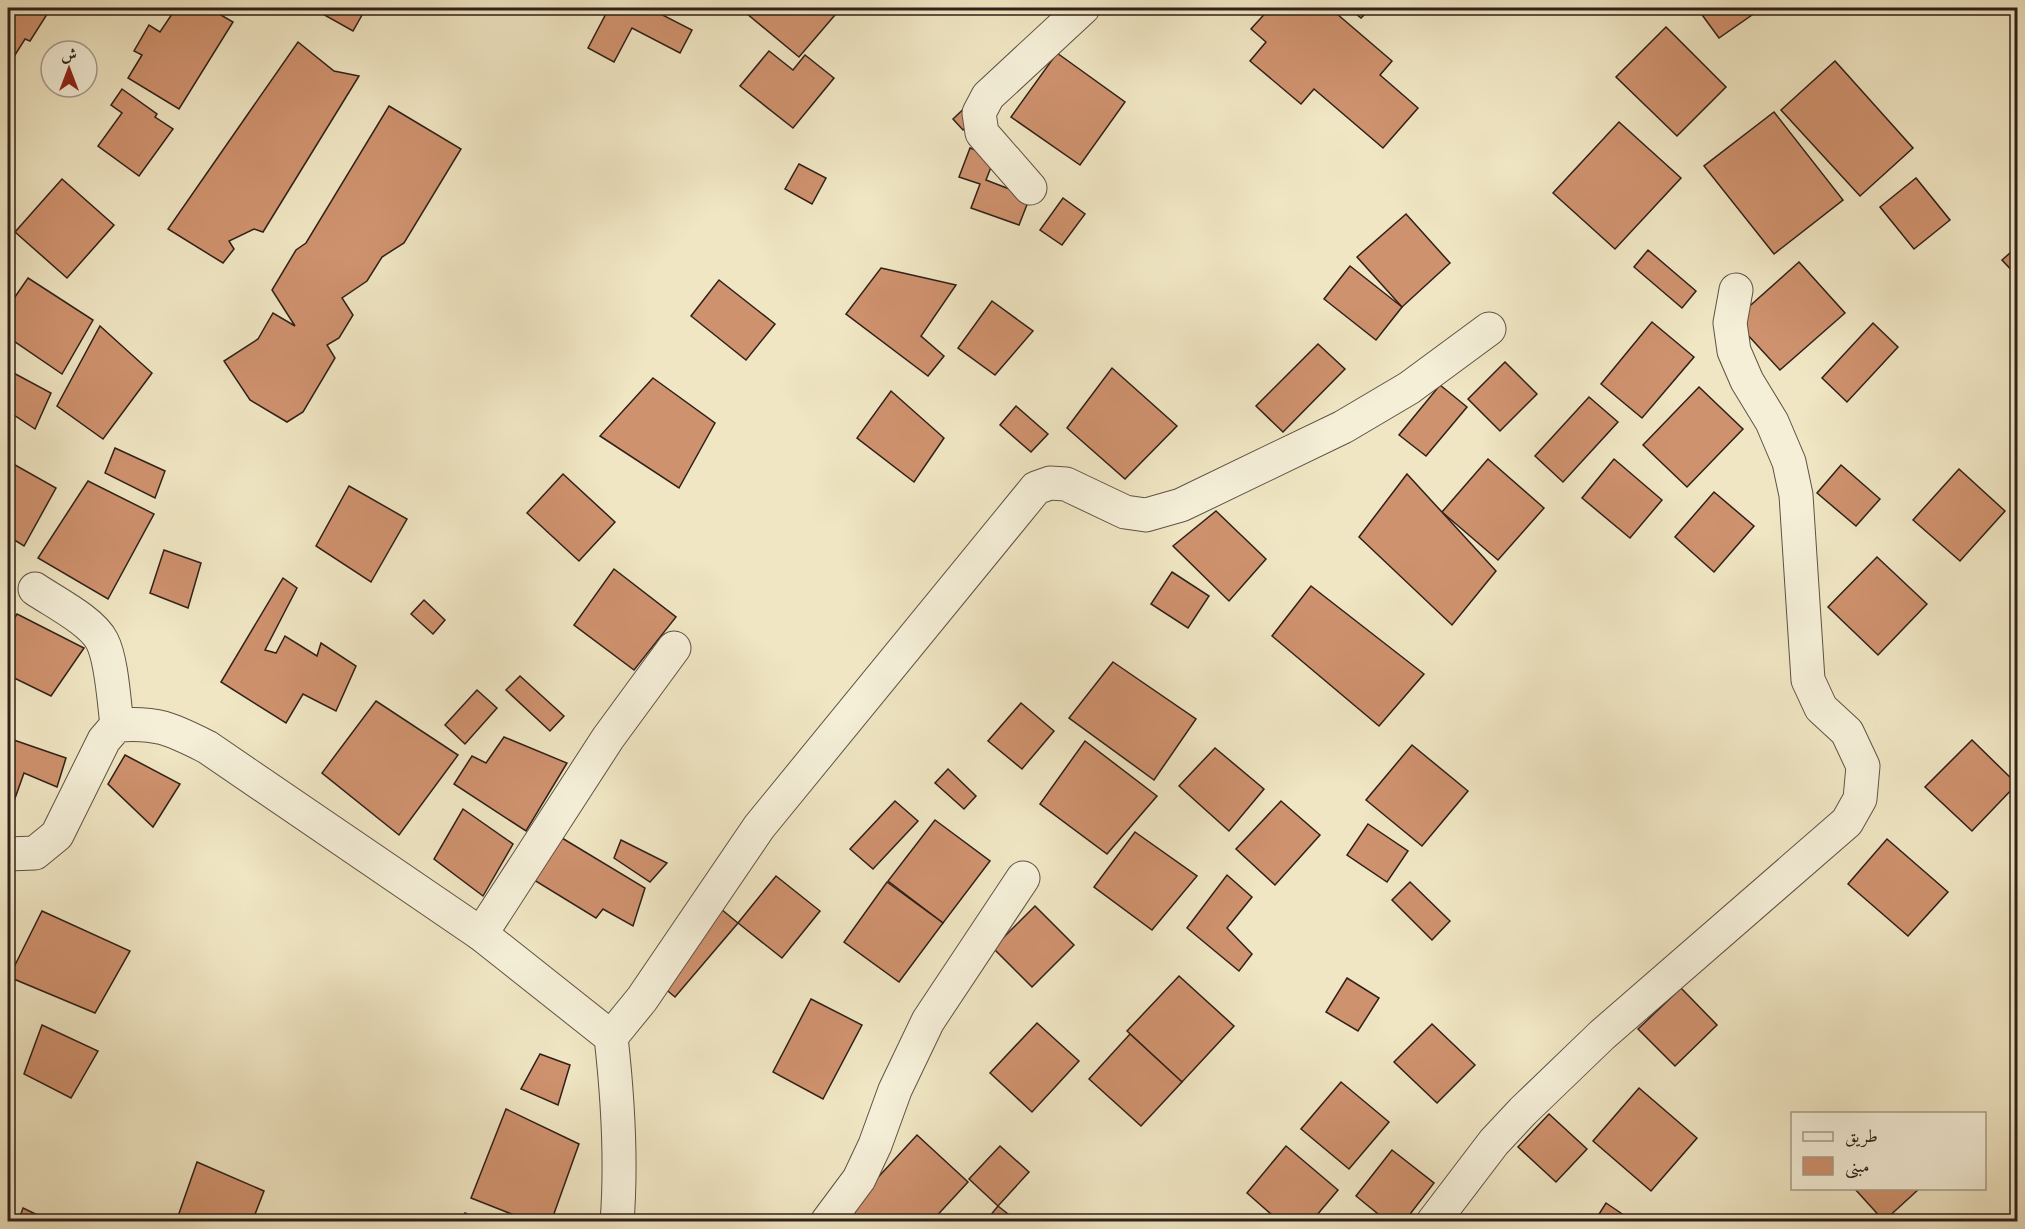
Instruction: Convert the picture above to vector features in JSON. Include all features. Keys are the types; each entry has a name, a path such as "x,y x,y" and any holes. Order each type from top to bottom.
{"street":[{"path":"1030,188 982,133 979,113 988,96 1083,8"},
{"path":"1433,1221 1494,1142 1523,1111 1602,1035 1847,822 1860,799 1863,766 1847,732 1821,708 1808,680 1796,495 1789,462 1772,422 1747,381 1734,351 1730,323 1736,290"},
{"path":"611,1037 642,999 759,827 1036,488 1050,483 1066,484 1125,512 1146,514 1181,505 1343,427 1409,388 1489,330"},
{"path":"35,589 87,624 102,640 108,661 117,725"},
{"path":"481,934 608,738 674,648"},
{"path":"8,854 35,854 57,836 104,740 117,725 139,723 170,728 207,747 481,934 611,1037 619,1106 620,1182 617,1221"},
{"path":"827,1221 859,1179 875,1145 895,1090 928,1021 1023,878"}],"building":[{"path":"8,8 51,8 30,41 25,39 15,55 8,51"},
{"path":"176,8 209,8 233,22 179,109 128,78 142,55 134,51 149,25 160,32"},
{"path":"257,8 269,8 265,13"},
{"path":"312,8 366,8 353,31"},
{"path":"472,8 485,8 477,14"},
{"path":"609,8 649,8 692,30 680,53 632,28 614,62 588,48"},
{"path":"740,8 841,8 799,57"},
{"path":"1270,8 1330,8 1392,61 1380,75 1418,108 1383,148 1314,89 1301,104 1250,61 1266,42 1251,29"},
{"path":"1349,8 1371,8 1361,18"},
{"path":"1697,8 1762,8 1719,38"},
{"path":"1666,27 1726,87 1677,136 1616,77"},
{"path":"298,42 334,71 359,76 263,232 254,229 229,241 234,249 223,263 168,229"},
{"path":"769,51 793,70 805,55 834,78 793,128 740,86"},
{"path":"1057,53 1125,102 1080,165 1011,117"},
{"path":"1835,61 1913,148 1860,196 1781,110"},
{"path":"122,89 157,114 155,117 173,129 139,176 98,146 122,113 111,105"},
{"path":"975,98 986,109 963,130 953,119"},
{"path":"389,106 461,149 404,243 382,257 367,281 342,298 353,315 339,338 327,345 335,358 303,412 287,422 250,400 224,361 258,339 273,313 295,326 272,290 296,250 306,243"},
{"path":"1774,112 1843,200 1774,254 1704,166"},
{"path":"1619,122 1681,178 1615,249 1553,193"},
{"path":"970,148 995,157 986,180 1030,197 1019,225 971,208 980,184 959,177"},
{"path":"799,164 826,178 812,204 785,189"},
{"path":"1916,178 1950,220 1914,249 1880,207"},
{"path":"62,179 114,225 67,278 15,232"},
{"path":"1063,198 1085,214 1062,245 1040,230"},
{"path":"1406,214 1450,263 1402,307 1357,257"},
{"path":"2018,246 2018,277 2002,260"},
{"path":"1648,250 1696,291 1682,308 1634,267"},
{"path":"1799,262 1845,313 1780,370 1734,320"},
{"path":"1350,266 1402,307 1376,340 1324,299"},
{"path":"881,268 956,285 921,336 944,356 928,376 846,314"},
{"path":"28,278 93,320 62,374 8,337 8,307"},
{"path":"719,280 775,324 746,360 691,316"},
{"path":"992,301 1033,331 995,375 958,348"},
{"path":"1652,322 1694,357 1642,418 1601,384"},
{"path":"1873,323 1898,347 1847,402 1822,378"},
{"path":"100,326 152,373 103,439 57,406"},
{"path":"1318,344 1345,369 1283,432 1256,406"},
{"path":"1505,362 1537,394 1500,431 1468,399"},
{"path":"1112,368 1177,426 1125,479 1067,428"},
{"path":"8,370 51,393 35,429 8,411"},
{"path":"653,378 715,423 679,488 600,436"},
{"path":"1440,385 1467,407 1426,456 1399,435"},
{"path":"1699,387 1743,429 1687,487 1643,445"},
{"path":"891,391 944,438 914,482 857,438"},
{"path":"1589,397 1618,422 1563,482 1535,456"},
{"path":"1016,406 1048,434 1031,452 1000,425"},
{"path":"115,448 165,471 155,498 105,473"},
{"path":"1488,459 1544,508 1498,560 1442,512"},
{"path":"1614,459 1662,500 1630,538 1582,498"},
{"path":"8,461 56,488 24,546 8,536"},
{"path":"1841,465 1880,499 1856,526 1817,493"},
{"path":"1959,469 2005,511 1960,561 1913,520"},
{"path":"563,474 615,522 579,561 527,513"},
{"path":"1407,474 1496,571 1452,625 1359,537"},
{"path":"88,481 154,514 108,599 38,558"},
{"path":"349,486 407,519 371,582 316,546"},
{"path":"1714,492 1754,526 1714,572 1675,537"},
{"path":"1216,511 1266,559 1229,601 1173,546"},
{"path":"164,550 201,563 188,608 150,593"},
{"path":"1877,557 1927,604 1878,655 1828,607"},
{"path":"614,569 676,617 634,670 574,625"},
{"path":"1172,572 1209,596 1188,628 1151,604"},
{"path":"283,578 297,588 265,650 276,653 285,636 317,656 321,643 356,666 336,711 303,694 286,723 221,682"},
{"path":"1311,586 1424,674 1379,726 1272,636"},
{"path":"424,600 445,620 433,634 411,614"},
{"path":"17,614 84,648 51,696 8,675 8,628"},
{"path":"1113,662 1196,719 1154,780 1069,718"},
{"path":"520,676 564,716 550,731 506,690"},
{"path":"477,690 497,708 465,744 445,725"},
{"path":"376,701 458,755 399,835 322,773"},
{"path":"1021,703 1054,731 1022,769 988,741"},
{"path":"504,737 567,763 526,831 454,784 472,756 486,763"},
{"path":"8,738 66,758 57,787 24,773 14,801 8,799"},
{"path":"1972,740 2017,784 1972,831 1925,787"},
{"path":"1085,741 1157,796 1107,854 1040,804"},
{"path":"1412,745 1468,791 1422,846 1366,800"},
{"path":"1215,748 1264,789 1229,831 1179,786"},
{"path":"125,755 180,784 153,827 108,784"},
{"path":"948,769 976,796 964,809 935,783"},
{"path":"895,801 918,821 873,869 850,849"},
{"path":"1281,801 1320,835 1275,885 1236,849"},
{"path":"463,809 513,844 483,896 434,859"},
{"path":"935,820 990,861 943,923 888,881"},
{"path":"1368,824 1408,851 1387,882 1347,855"},
{"path":"1135,832 1197,876 1152,930 1094,887"},
{"path":"557,835 645,888 633,926 603,909 596,918 534,880"},
{"path":"1887,839 1948,892 1908,936 1848,884"},
{"path":"621,840 667,863 650,882 614,858"},
{"path":"1227,875 1252,897 1227,928 1252,954 1239,971 1187,928"},
{"path":"776,876 820,911 782,958 738,923"},
{"path":"887,882 943,923 899,982 844,942"},
{"path":"1410,882 1450,921 1432,940 1392,900"},
{"path":"1035,906 1074,945 1032,987 993,948"},
{"path":"721,909 738,923 675,997 657,982"},
{"path":"42,911 130,951 95,1013 9,977"},
{"path":"1179,976 1234,1026 1182,1082 1127,1031"},
{"path":"1347,978 1379,998 1358,1031 1326,1012"},
{"path":"1681,988 1717,1025 1675,1066 1638,1029"},
{"path":"811,999 862,1025 823,1099 773,1072"},
{"path":"1037,1023 1079,1061 1032,1112 990,1073"},
{"path":"1432,1024 1475,1065 1437,1103 1394,1062"},
{"path":"42,1025 98,1051 71,1098 24,1074"},
{"path":"1130,1034 1182,1082 1141,1126 1089,1079"},
{"path":"540,1054 570,1065 558,1105 521,1089"},
{"path":"1341,1082 1389,1122 1349,1169 1301,1129"},
{"path":"1639,1088 1697,1138 1651,1191 1593,1141"},
{"path":"506,1109 579,1144 551,1222 532,1222 471,1198"},
{"path":"1549,1114 1587,1149 1556,1182 1518,1147"},
{"path":"917,1135 968,1182 931,1222 858,1222 847,1211"},
{"path":"1000,1146 1029,1172 998,1206 969,1179"},
{"path":"1286,1146 1338,1190 1311,1222 1280,1222 1247,1193"},
{"path":"1392,1150 1434,1183 1404,1222 1388,1222 1356,1196"},
{"path":"197,1162 264,1191 252,1222 176,1222"},
{"path":"1856,1190 1918,1190 1884,1221"},
{"path":"1606,1203 1634,1222 1594,1222"},
{"path":"998,1206 1018,1222 985,1222"},
{"path":"23,1208 52,1222 18,1222"},
{"path":"465,1213 482,1222 459,1222"}]}
